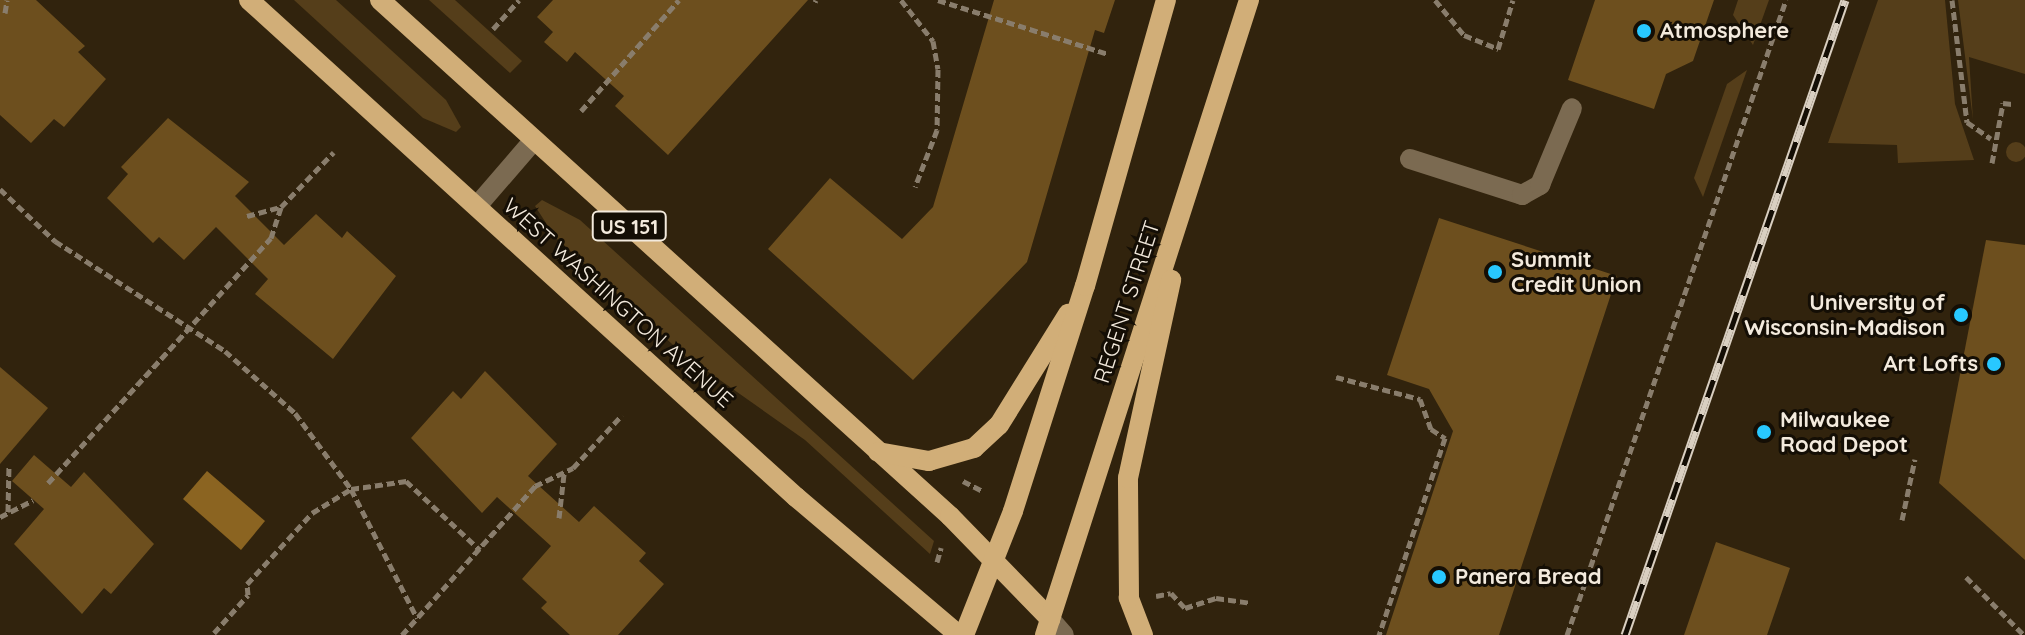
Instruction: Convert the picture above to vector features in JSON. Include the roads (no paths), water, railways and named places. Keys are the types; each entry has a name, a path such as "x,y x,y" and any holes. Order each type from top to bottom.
{"main road":[{"name":"WEST WASHINGTON AVENUE","path":"249,0 962,635"},
{"name":"US 151","path":"380,0 878,452 993,561 1053,630"},
{"name":"REGENT STREET","path":"962,635 993,561 1085,286 1166,0"},
{"name":"REGENT STREET","path":"1053,630 1249,0"},
{"path":"1143,635 1129,598 1128,478 1194,174"},
{"path":"878,452 929,461 974,448 999,425 1085,286"}],"lane":[{"path":"1410,159 1522,195 1540,185 1572,108"},
{"path":"477,206 534,140"}],"railway":[{"path":"1625,635 1845,0"}],"place":[{"name":"Atmosphere","path":"1644,31"},
{"name":"Summit Credit Union","path":"1495,272"},
{"name":"University of Wisconsin-Madison","path":"1961,315"},
{"name":"Art Lofts","path":"1994,364"},
{"name":"Milwaukee Road Depot","path":"1764,432"},
{"name":"Panera Bread","path":"1439,577"}]}
